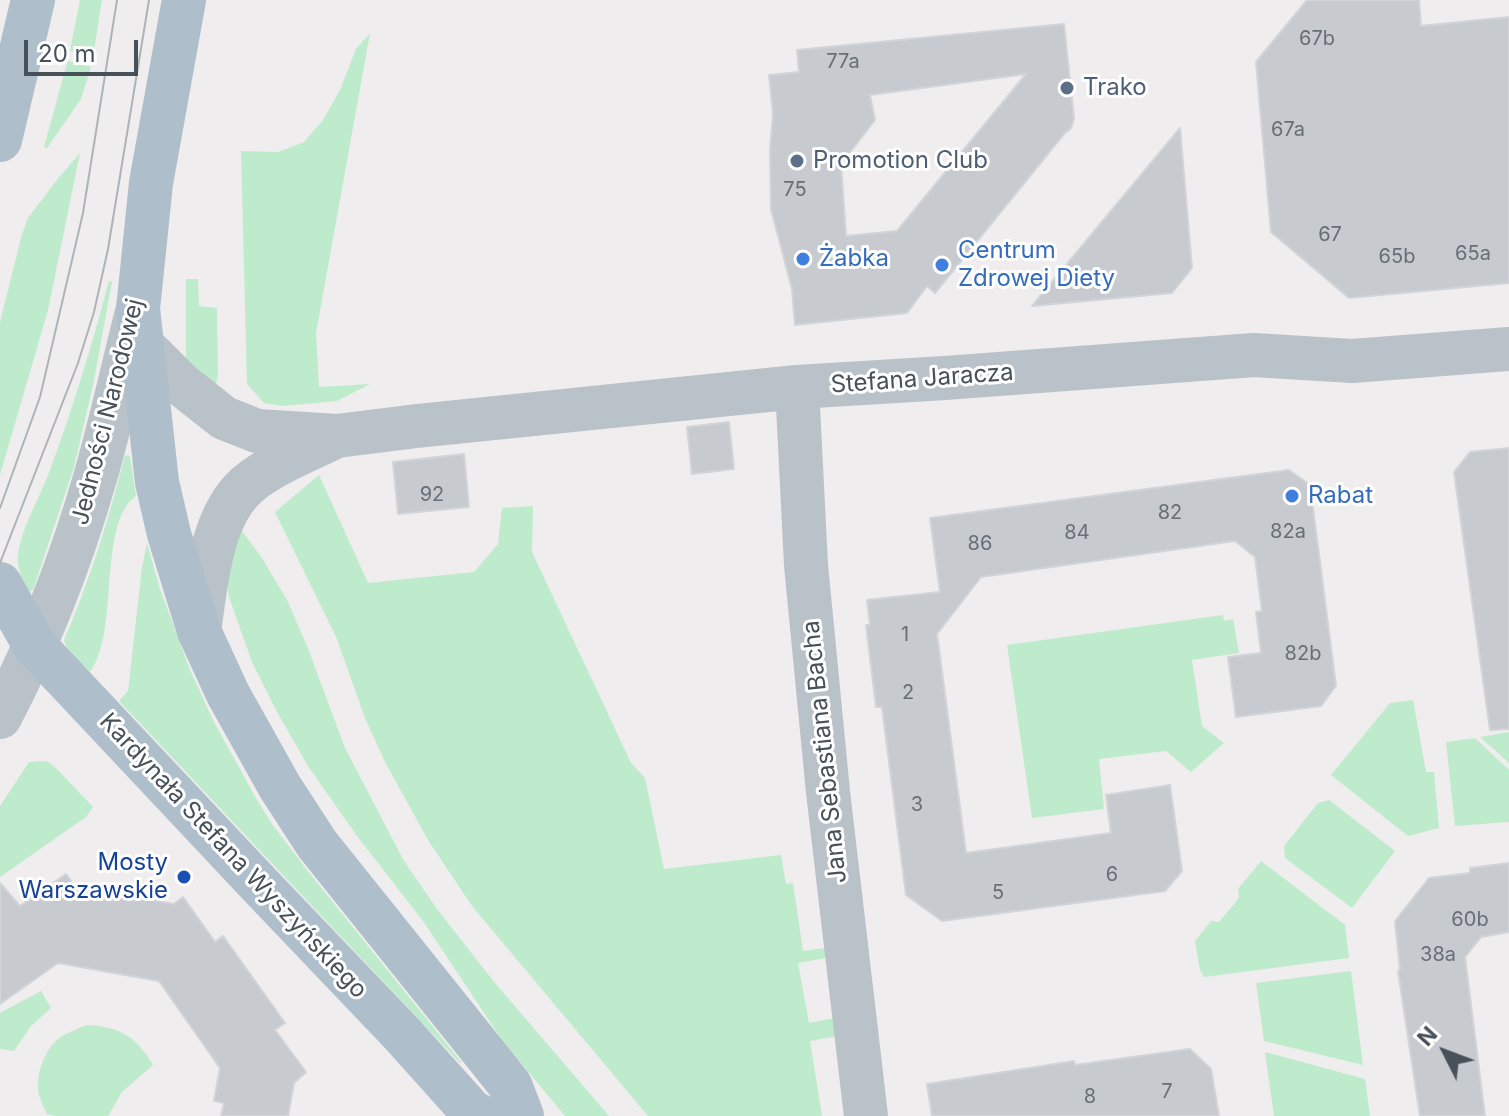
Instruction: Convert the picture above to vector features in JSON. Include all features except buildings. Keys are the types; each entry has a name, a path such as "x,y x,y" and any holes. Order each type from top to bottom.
{"main road":[{"path":"0,140 33,0"},
{"name":"Jedności Narodowej","path":"139,326 151,183 184,0"},
{"path":"139,326 157,482 169,534 199,631 228,694 272,774 317,844 510,1085 522,1116"},
{"name":"Kardynała Stefana Wyszyńskiego","path":"0,584 35,646 472,1112 480,1116"}],"street":[{"name":"Stefana Jaracza","path":"139,326 181,384 224,418 257,431 337,436 797,387 1254,355 1352,361 1509,349"},
{"name":"Jedności Narodowej","path":"0,717 35,646 67,566 139,326"},
{"name":"Jana Sebastiana Bacha","path":"797,387 806,565 866,1116"},
{"name":"Stefana Jaracza","path":"199,631 210,562 226,511 247,485 295,456 337,436"}],"green space":[{"path":"80,0 102,0 93,57 70,51"},
{"path":"370,33 316,333 319,387 370,384 337,401 282,406 264,403 247,384 241,151 278,152 304,142 323,120 340,90 356,49"},
{"path":"69,61 91,67 81,99 47,148 44,147"},
{"path":"80,153 48,310 0,475 0,322 28,218"},
{"path":"186,279 198,279 199,306 217,308 218,376 214,392 186,361"},
{"path":"109,281 112,282 93,385 74,467 33,590 29,591 19,569 20,544 67,423"},
{"path":"125,455 130,456 136,496 124,510 117,529 104,631 99,654 90,672 71,653 64,640 98,549"},
{"path":"319,475 368,583 474,572 498,544 502,508 533,506 532,552 631,763 645,778 664,869 781,855 786,884 793,883 803,951 832,947 826,958 798,963 809,1023 835,1018 839,1036 810,1041 822,1116 648,1116 472,906 428,840 385,762 365,718 337,639 275,512"},
{"path":"242,531 287,600 345,748 404,861 495,983 609,1116 565,1116 502,1040 423,921 308,766 252,662 229,597 227,557"},
{"path":"147,543 160,589 190,670 214,722 257,800 307,870 462,1063 119,701 128,691"},
{"path":"1223,615 1224,621 1233,619 1239,653 1192,660 1202,726 1224,743 1191,772 1166,751 1099,759 1104,809 1032,818 1007,645"},
{"path":"1413,700 1426,772 1434,772 1439,828 1408,836 1331,775 1390,703"},
{"path":"1509,732 1509,763 1480,737"},
{"path":"1475,738 1509,770 1509,822 1455,826 1446,742"},
{"path":"47,761 93,807 86,817 0,877 0,806 29,762"},
{"path":"1329,800 1395,851 1352,908 1285,858 1284,846 1318,803"},
{"path":"1261,861 1345,925 1349,958 1204,977 1195,941 1211,921 1219,922 1239,898 1238,889"},
{"path":"1351,971 1363,1065 1264,1041 1256,983"},
{"path":"41,991 51,1008 31,1026 14,1051 0,1049 0,1013"},
{"path":"87,1025 109,1028 126,1035 153,1065 122,1092 108,1116 47,1114 38,1088 44,1058 60,1038"},
{"path":"1265,1052 1365,1079 1370,1116 1274,1116"}],"tram line":[{"path":"0,508 40,397 83,213 117,0"},
{"path":"0,563 78,363 94,312 108,249 149,0"}],"place":[{"name":"Trako","path":"1067,88"},
{"name":"Promotion Club","path":"797,161"},
{"name":"Żabka","path":"803,259"},
{"name":"Centrum Zdrowej Diety","path":"942,265"},
{"name":"Rabat","path":"1292,496"},
{"name":"Mosty Warszawskie","path":"184,877"}]}
